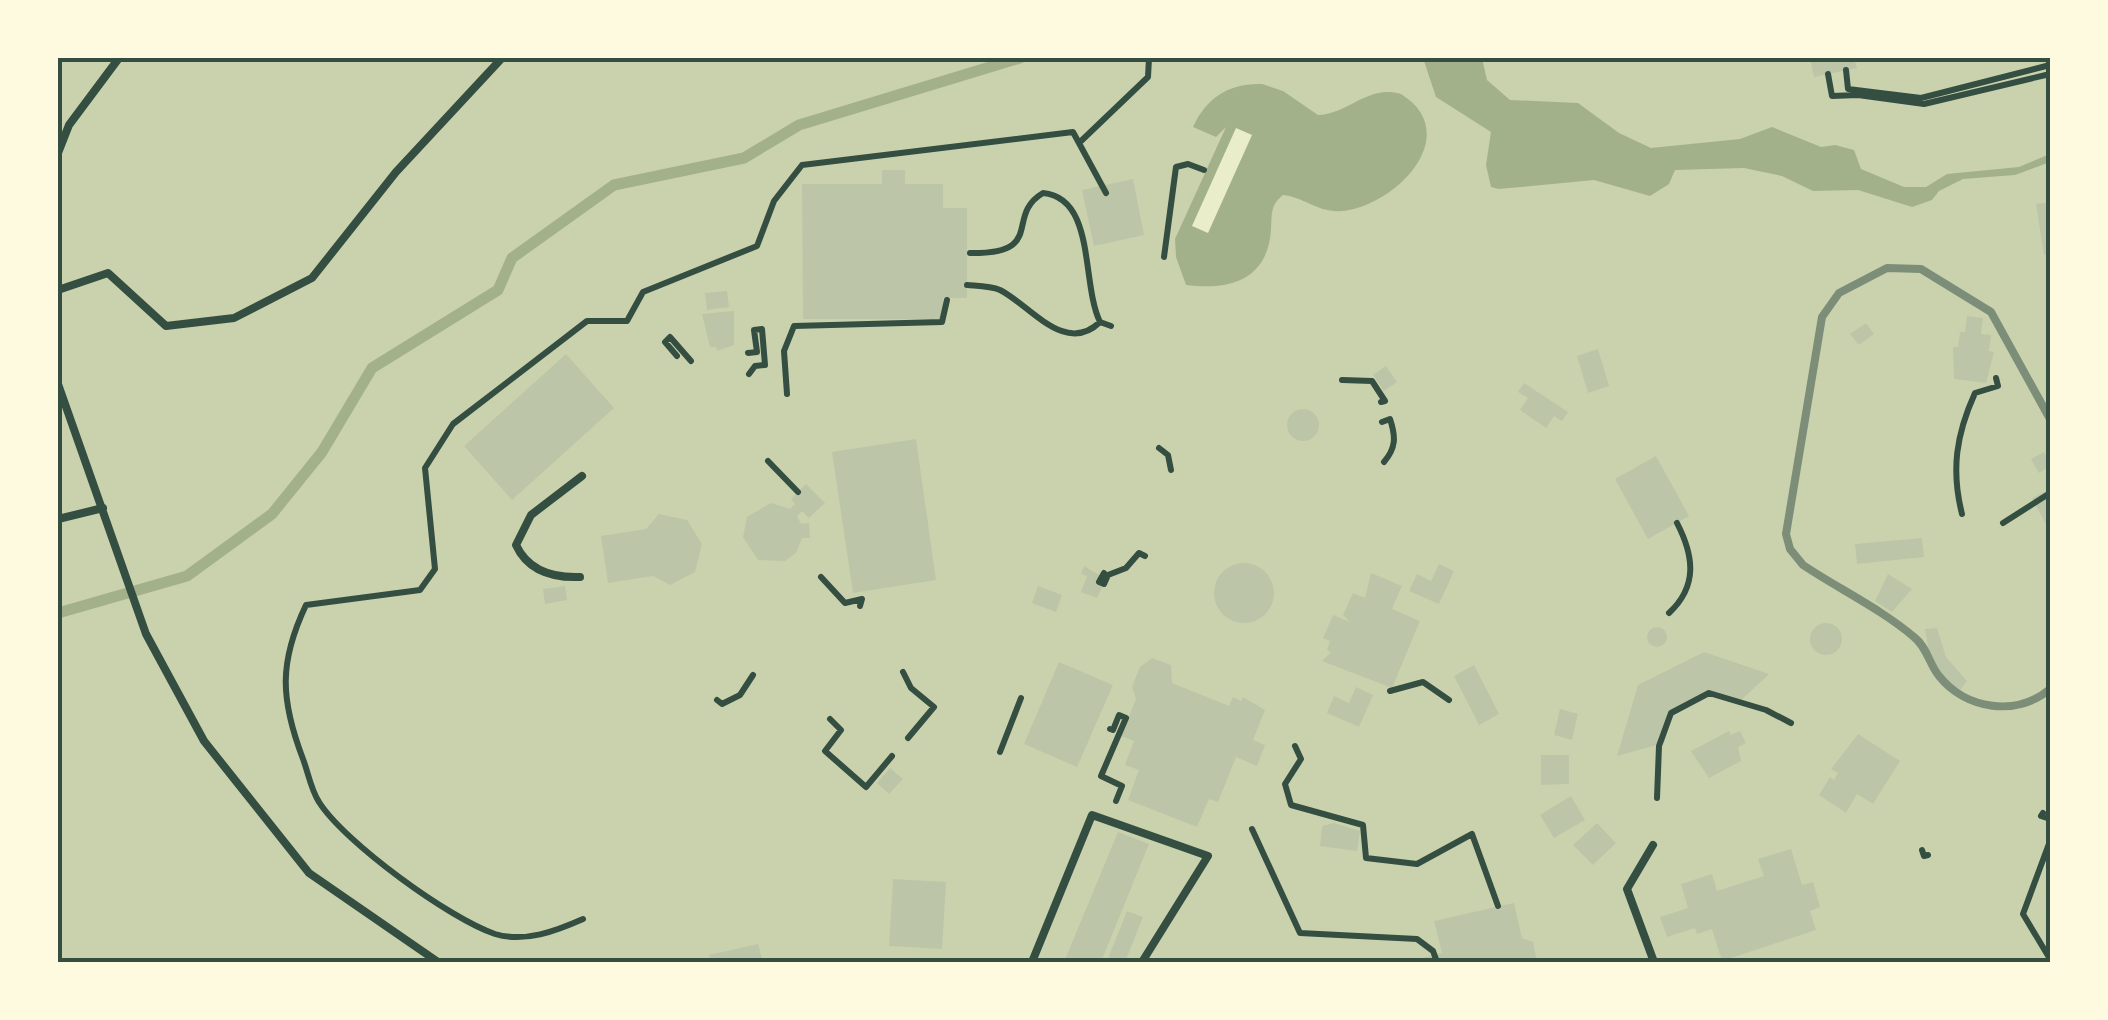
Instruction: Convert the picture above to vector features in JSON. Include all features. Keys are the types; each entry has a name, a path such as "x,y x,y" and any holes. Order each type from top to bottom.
{"lane":[{"path":"58,153 70,125 119,58"},
{"path":"58,290 108,273 166,326 234,318 312,278 396,172 502,58"},
{"path":"58,384 146,634 204,741 309,873 438,962"},
{"path":"580,577 555,578 522,560 516,545 530,515 582,476"},
{"path":"58,520 103,508"},
{"path":"1032,962 1092,816 1208,856 1142,962"},
{"path":"1653,845 1627,889 1654,962"}],"path":[{"path":"1080,143 1148,77 1148,58"},
{"path":"1846,70 1848,89 1921,98 2050,65"},
{"path":"1828,74 1832,96 1858,95 1924,104 2050,74"},
{"path":"1164,258 1170,183 1176,167 1188,164 1204,170"},
{"path":"970,253 1011,248 1020,238 1033,200 1044,193 1056,196 1072,210 1082,228 1088,294 1100,322 1111,326"},
{"path":"968,285 999,290 1062,332 1079,333 1100,322"},
{"path":"787,394 784,351 794,326 942,322 947,300"},
{"path":"748,353 756,352 754,330 762,329 766,365 755,366 749,374"},
{"path":"677,356 664,342 670,337 691,361"},
{"path":"1962,514 1954,476 1960,426 1975,393 1998,386 1996,378"},
{"path":"1342,380 1372,381 1385,400 1382,402"},
{"path":"1382,422 1390,419 1394,432 1392,453 1384,462"},
{"path":"1158,448 1168,455 1170,470"},
{"path":"768,461 798,492"},
{"path":"2002,523 2050,493"},
{"path":"1669,613 1687,590 1692,567 1687,542 1677,524"},
{"path":"1104,572 1100,582 1104,584 1108,574 1126,568 1139,553 1145,556"},
{"path":"821,577 845,603 862,599 860,606"},
{"path":"903,672 911,688 934,707 908,738"},
{"path":"717,700 722,704 740,695 753,675"},
{"path":"1390,691 1423,682 1449,700"},
{"path":"1657,798 1658,746 1670,712 1708,692 1766,710 1791,723"},
{"path":"1000,752 1020,698"},
{"path":"1108,821 1122,786 1101,776 1126,718 1119,715 1113,730 1110,728"},
{"path":"830,719 842,730 825,751 866,787 892,756"},
{"path":"1295,746 1301,758 1285,784 1291,805 1364,825 1366,858 1417,864 1472,834 1498,906"},
{"path":"1252,829 1300,933 1416,939 1433,950 1437,962"},
{"path":"2050,842 2023,914 2050,958"}],"shaded area":[{"path":"58,58 2050,58 2050,962 58,962"},
{"path":"1423,58 1482,58 1487,80 1510,100 1578,103 1619,133 1651,148 1740,139 1772,127 1821,147 1835,145 1854,150 1861,169 1904,187 1926,187 1947,174 2019,167 2050,154 2050,162 2015,175 1963,179 1939,191 1932,200 1912,207 1858,190 1813,191 1782,176 1744,168 1675,170 1669,184 1650,196 1594,180 1499,189 1491,187 1486,165 1491,132 1436,97"},
{"path":"1262,84 1283,91 1318,115 1378,93 1401,94 1419,110 1426,128 1425,147 1416,166 1401,182 1363,206 1333,211 1283,195 1273,211 1268,247 1253,272 1230,284 1186,285 1176,257 1175,239 1226,127 1216,137 1193,127 1205,107 1220,94 1239,86"}],"pier":[{"path":"1236,128 1252,135 1208,233 1192,226"}],"building":[{"path":"1810,58 1854,58 1857,68 1814,77"},
{"path":"882,170 905,170 905,184 943,184 943,208 967,208 967,298 943,298 944,319 803,319 802,184 882,184"},
{"path":"1133,179 1144,235 1094,246 1082,190"},
{"path":"2050,202 2050,254 2044,255 2036,204"},
{"path":"727,291 729,307 707,310 705,293"},
{"path":"734,311 734,345 717,351 710,347 702,314"},
{"path":"1967,316 1983,318 1981,334 1991,335 1989,351 1994,352 1986,383 1954,379 1953,347 1958,347 1960,332 1965,332"},
{"path":"1866,323 1874,334 1859,345 1850,334"},
{"path":"1598,349 1609,386 1588,393 1577,356"},
{"path":"566,354 614,408 512,500 464,446"},
{"path":"1386,366 1397,382 1384,391 1373,375"},
{"path":"1524,383 1568,412 1562,421 1554,416 1546,428 1520,410 1528,398 1518,392"},
{"path":"1303,409 1315,413 1319,425 1315,437 1303,441 1291,437 1287,425 1291,413"},
{"path":"916,439 936,580 853,593 832,452"},
{"path":"2044,452 2050,474 2047,468 2039,473 2031,459"},
{"path":"1656,456 1689,516 1648,539 1615,479"},
{"path":"806,484 825,503 809,518 802,511 797,516 801,524 809,523 810,538 802,538 796,553 785,561 758,560 743,537 747,517 771,503 790,509 795,504 791,499"},
{"path":"2050,489 2050,532 2032,498"},
{"path":"659,514 687,520 702,544 695,572 670,585 653,576 608,583 601,536 646,529"},
{"path":"1922,538 1924,557 1857,564 1855,544"},
{"path":"1244,563 1265,572 1274,593 1265,614 1244,623 1223,614 1214,593 1223,572"},
{"path":"1439,564 1454,571 1439,604 1409,591 1417,574 1431,581"},
{"path":"1084,566 1106,579 1097,598 1081,592 1087,576 1081,574"},
{"path":"1371,573 1402,586 1392,609 1420,621 1392,688 1322,661 1331,652 1327,650 1330,641 1323,638 1333,615 1350,622 1343,615 1353,593 1365,598"},
{"path":"1888,574 1912,589 1892,612 1875,601"},
{"path":"565,586 567,600 545,604 543,589"},
{"path":"1038,586 1062,595 1056,612 1032,603"},
{"path":"1826,623 1837,628 1842,639 1837,650 1826,655 1815,650 1810,639 1815,628"},
{"path":"1657,627 1667,637 1657,647 1647,637"},
{"path":"1937,628 1946,657 1967,681 1959,692 1940,673 1929,652 1925,629"},
{"path":"1704,652 1769,674 1737,704 1709,696 1673,715 1664,743 1617,756 1638,685"},
{"path":"1152,658 1171,665 1172,683 1229,706 1233,697 1241,701 1243,697 1265,710 1253,740 1265,745 1257,766 1236,757 1218,802 1209,799 1197,827 1128,800 1139,770 1125,765 1134,741 1121,736 1136,699 1132,687 1140,667"},
{"path":"1059,662 1113,685 1077,767 1024,744"},
{"path":"1474,665 1499,714 1479,725 1454,676"},
{"path":"1356,687 1373,695 1359,727 1327,713 1334,696 1349,703"},
{"path":"1560,709 1578,714 1572,740 1554,735"},
{"path":"1729,731 1731,735 1740,731 1746,743 1738,747 1741,761 1709,778 1691,751"},
{"path":"1858,734 1900,761 1873,804 1857,794 1846,813 1819,795 1830,777 1834,780 1838,773 1831,769"},
{"path":"1541,755 1569,755 1569,784 1541,785"},
{"path":"890,768 903,779 889,794 877,783"},
{"path":"1571,796 1585,820 1554,838 1540,815"},
{"path":"1334,823 1360,831 1357,851 1320,846 1322,826"},
{"path":"1597,823 1616,843 1593,865 1573,845"},
{"path":"1118,832 1149,844 1101,962 1064,962"},
{"path":"1791,849 1802,885 1813,882 1820,907 1810,911 1816,930 1722,961 1712,929 1697,934 1695,928 1667,937 1660,917 1688,908 1681,884 1712,874 1717,891 1764,876 1758,859"},
{"path":"893,879 946,882 942,949 889,946"},
{"path":"1514,903 1522,938 1533,942 1537,961 1406,962 1442,953 1434,921"},
{"path":"1127,911 1143,917 1125,962 1107,961"},
{"path":"758,944 763,962 711,962 709,955"}],"waterway":[{"path":"58,613 187,576 272,514 322,452 372,368 498,290 512,258 614,185 744,158 799,125 1020,58"}],"railway":[{"path":"2050,419 1991,312 1921,269 1887,268 1839,293 1822,317 1786,534 1790,549 1803,565 1914,637 1939,676 1963,696 1992,706 2007,706 2023,704 2050,689"}]}
